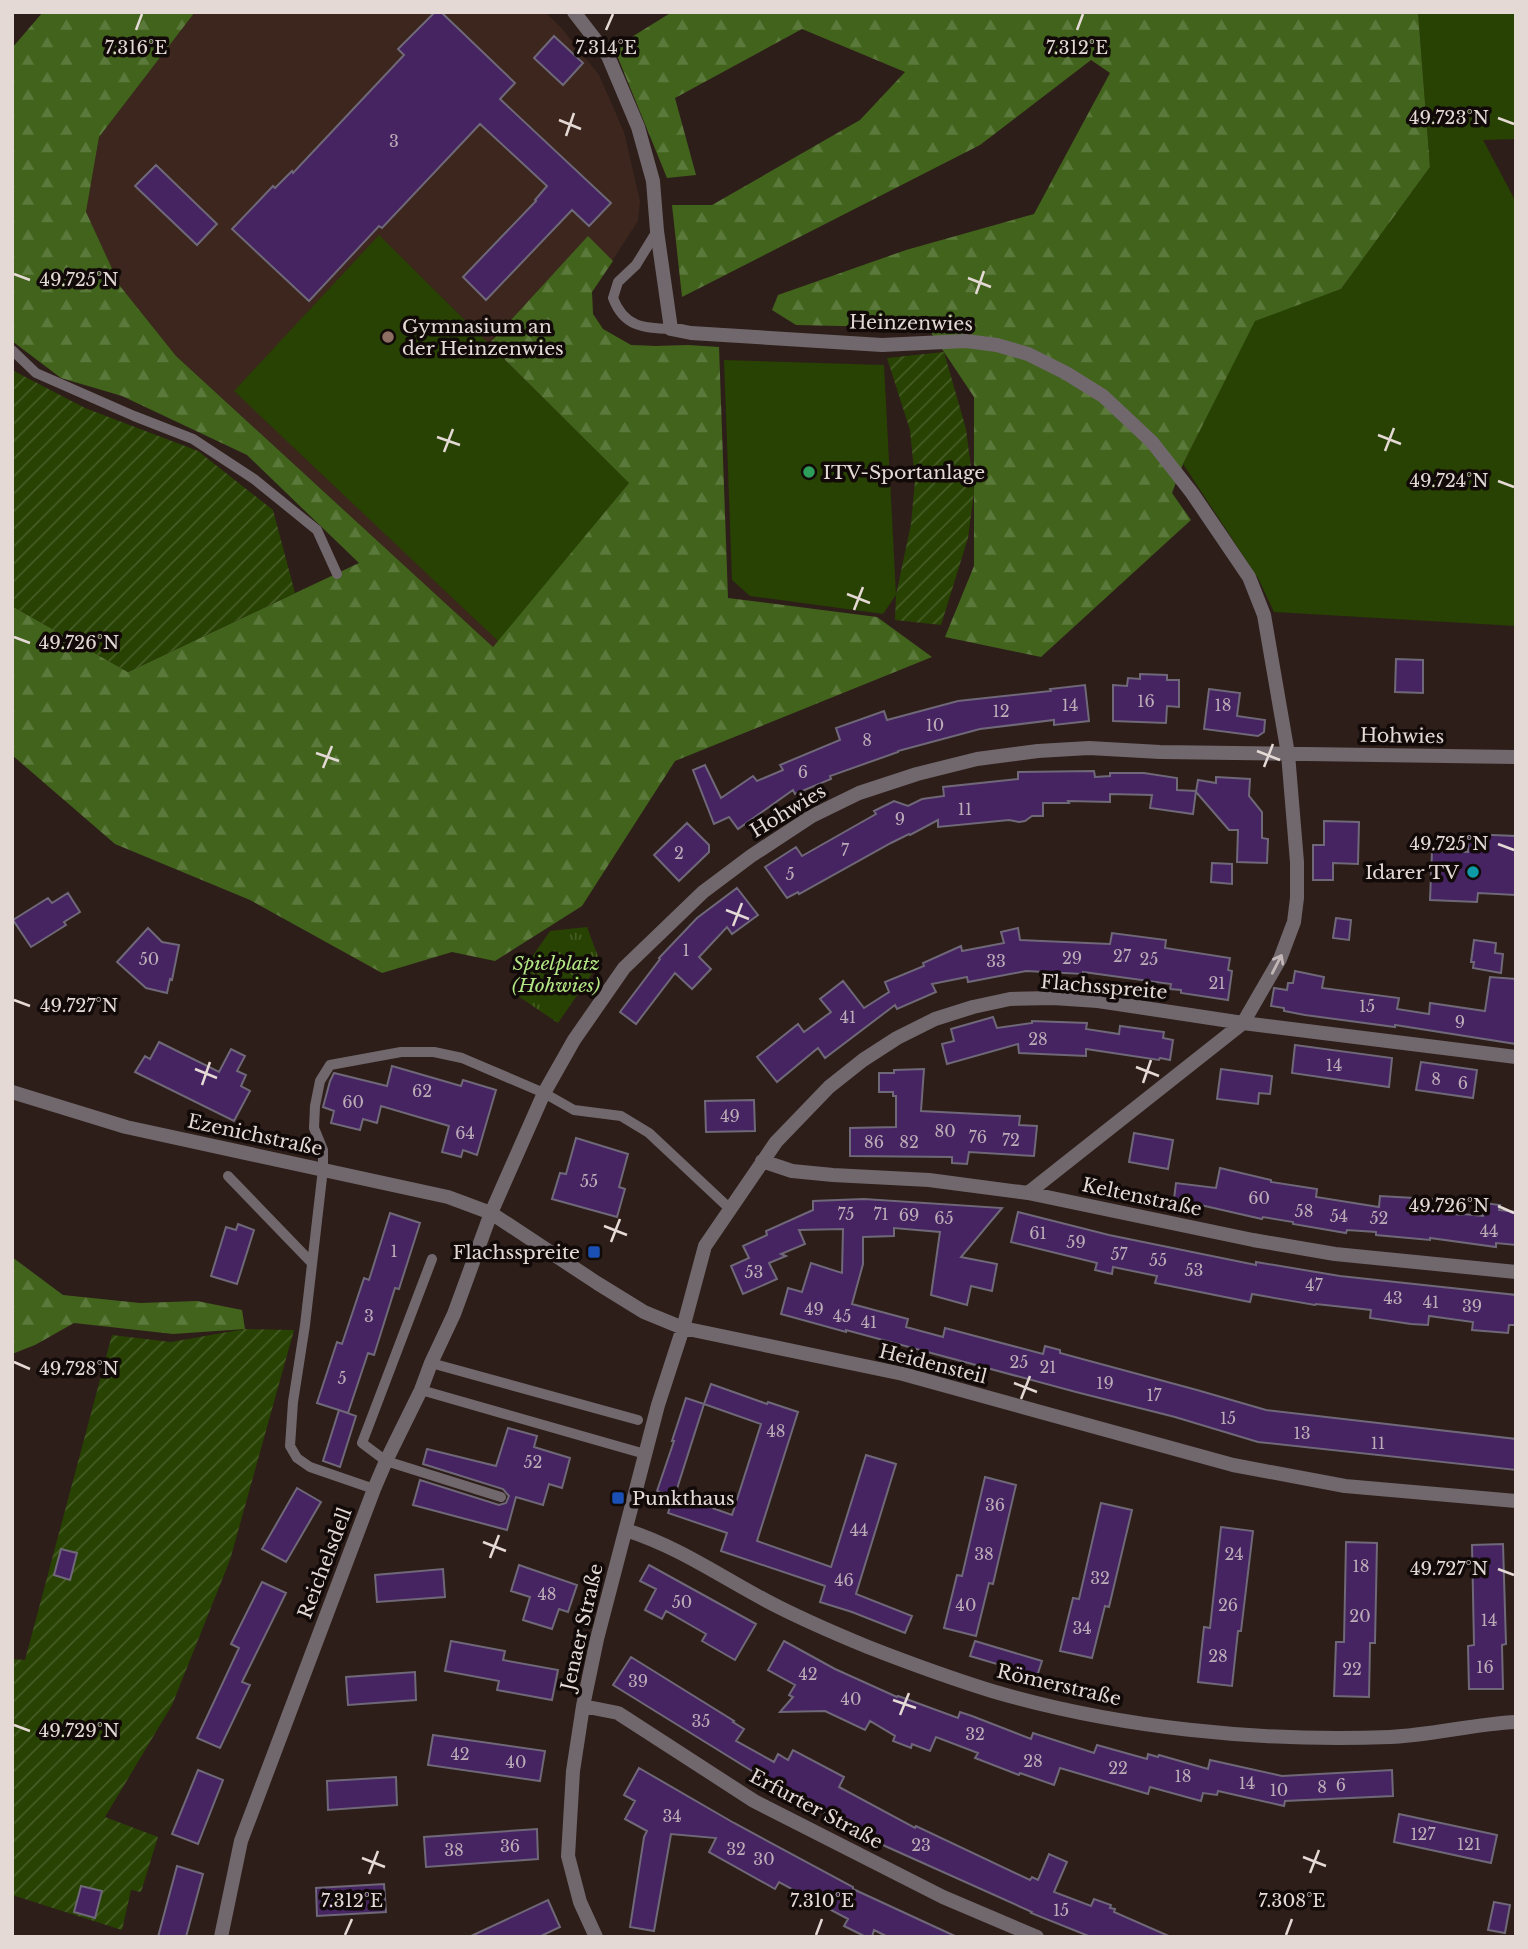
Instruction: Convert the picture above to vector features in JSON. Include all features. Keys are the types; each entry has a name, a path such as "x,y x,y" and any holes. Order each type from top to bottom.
{"street":[{"path":"574,12 608,56 638,127 653,181 671,329"},
{"name":"Heinzenwies","path":"671,329 691,333 882,345 966,341 997,345 1028,355 1066,373 1103,396 1160,452 1192,492 1249,577 1264,615 1288,754"},
{"name":"Hohwies","path":"491,1213 544,1093 574,1040 624,968 703,892 751,856 812,816 859,793 916,774 977,759 1089,748 1160,752 1516,757"},
{"path":"1028,1193 1243,1023 1280,959 1294,922 1297,862 1288,754"},
{"name":"Flachsspreite","path":"683,1328 705,1246 776,1142 829,1087 863,1060 897,1038 935,1019 1010,999 1053,998 1097,1001 1243,1023 1516,1057"},
{"name":"Ezenichstraße","path":"12,1092 127,1127 448,1197 491,1213"},
{"name":"Keltenstraße","path":"762,1161 792,1171 929,1180 1028,1193 1335,1254 1516,1272"},
{"name":"Heidensteil","path":"491,1213 645,1312 683,1328 903,1374 1233,1465 1345,1486 1516,1501"},
{"name":"Reichelsdell","path":"221,1937 241,1841 374,1489 454,1314 491,1213"},
{"name":"Jenaer Straße","path":"596,1937 580,1902 568,1856 573,1771 597,1639 658,1405 683,1328"},
{"name":"Römerstraße","path":"626,1530 679,1550 768,1601 865,1645 943,1675 1045,1705 1118,1719 1265,1736 1389,1737 1516,1723"},
{"name":"Erfurter Straße","path":"583,1706 618,1713 754,1801 943,1897 1037,1937"}],"lane":[{"path":"657,231 636,265 618,282 612,298 627,321 648,328 671,329"},
{"path":"12,350 36,373 193,439 254,479 317,530 337,574"},
{"path":"374,1489 310,1467 298,1458 290,1446 293,1402 323,1170 323,1150 314,1128 315,1106 320,1081 330,1065 401,1052 434,1052 462,1058 544,1093 574,1110 621,1116 649,1133 729,1208"},
{"path":"228,1176 311,1262"},
{"path":"432,1259 362,1443 386,1461 501,1497"},
{"path":"431,1363 638,1420"},
{"path":"421,1390 645,1454"}],"shaded area":[{"name":"Gymnasium an der Heinzenwies","path":"195,12 545,12 599,75 624,132 640,201 638,221 592,292 593,314 603,329 631,345 688,345 629,483 493,647 176,356 120,286 86,213 99,137"}],"green space":[{"path":"43,12 195,12 99,137 86,212 120,286 176,356 493,647 629,483 489,344 588,236 613,261 592,292 593,314 603,329 631,345 719,347 728,598 877,617 932,657 675,761 582,906 495,961 452,952 382,973 250,900 115,844 12,755 12,606 128,672 359,563 247,455 122,396 61,378 12,341 12,48"},
{"path":"672,12 1418,12 1430,167 1341,289 1255,321 1183,464 1172,493 1191,520 1041,657 945,637 974,566 974,397 928,328 796,325 772,310 778,295 906,250 1034,214 1110,73 1091,60 980,145 682,297 672,205 712,205 860,120 905,72 802,29 675,98 696,175 667,178 614,48"},
{"path":"1418,12 1516,12 1516,139 1483,140 1516,202 1516,626 1274,612 1258,578 1183,464 1255,320 1341,289 1430,167"},
{"path":"379,235 629,483 499,642 234,391"},
{"path":"944,352 966,429 974,492 968,538 941,625 895,620 896,595 911,524 915,481 910,430 887,358"},
{"name":"ITV-Sportanlage","path":"724,360 884,365 896,595 883,614 750,596 732,580"},
{"path":"12,370 85,408 198,451 273,510 295,593 128,672 12,606"},
{"name":"Spielplatz (Hohwies)","path":"587,927 600,962 558,1023 509,990 550,931"},
{"path":"12,1257 63,1295 140,1303 197,1301 242,1310 245,1329 173,1334 74,1323 35,1345 12,1354"},
{"path":"245,1329 294,1330 230,1560 172,1705 105,1817 158,1837 141,1892 131,1890 122,1930 12,1895 12,1659 25,1660 112,1335 171,1342"}],"building":[{"path":"435,12 441,12 515,83 500,99 611,203 589,226 572,210 486,300 463,277 547,186 480,124 309,301 232,229 273,186 275,188 292,171 293,173 404,55 398,49"},
{"path":"554,36 583,63 563,85 534,58"},
{"path":"156,165 217,224 197,245 135,186"},
{"path":"1396,659 1423,660 1423,693 1395,692"},
{"path":"1140,674 1167,675 1167,680 1179,680 1179,707 1167,706 1166,723 1113,721 1113,685 1127,686 1128,678 1140,679"},
{"path":"1085,685 1089,721 1054,725 1054,720 980,729 898,751 830,776 831,779 795,794 793,790 738,829 729,817 714,824 693,770 705,765 721,798 753,776 757,781 783,770 780,765 840,740 836,728 884,711 887,720 958,701"},
{"path":"1209,689 1240,693 1237,716 1265,720 1264,732 1258,736 1204,729"},
{"path":"1094,771 1095,777 1110,776 1110,773 1144,773 1177,778 1177,790 1196,791 1193,814 1150,808 1152,795 1110,794 1110,802 1043,803 1043,816 1032,816 1019,822 1009,820 938,827 938,820 787,898 765,867 796,847 802,856 894,801 908,806 922,799 944,796 943,787 1018,779 1018,772"},
{"path":"1216,777 1250,779 1249,796 1262,812 1262,838 1268,839 1267,863 1237,862 1238,830 1229,830 1196,792 1198,780 1216,783"},
{"path":"1324,821 1359,822 1358,864 1333,863 1333,880 1313,880 1313,845 1324,845"},
{"path":"687,823 709,845 709,852 679,881 654,855"},
{"name":"Idarer TV","path":"1468,834 1516,836 1516,895 1478,893 1477,902 1430,900 1432,851 1468,852"},
{"path":"1212,863 1232,864 1232,884 1211,882"},
{"path":"737,888 758,915 732,934 727,927 699,957 711,969 692,989 675,973 636,1024 620,1012 659,958 697,918"},
{"path":"68,893 80,912 64,922 66,925 31,947 13,920 48,898 52,903"},
{"path":"1336,918 1351,920 1349,940 1333,938"},
{"path":"148,928 162,942 179,945 167,993 146,988 117,962"},
{"path":"1018,928 1020,940 1110,944 1112,933 1166,940 1165,948 1230,958 1228,970 1232,971 1228,1000 1181,993 1181,990 1170,989 1171,984 1083,972 1026,971 968,982 967,977 932,984 936,992 897,1009 895,1005 825,1058 818,1048 777,1082 757,1057 798,1024 804,1032 831,1012 820,999 843,981 864,1008 889,992 885,982 924,966 923,963 961,946 962,951 1004,943 1001,932"},
{"path":"1474,940 1496,943 1495,953 1503,954 1501,973 1473,968 1474,962 1471,962"},
{"path":"1295,971 1324,977 1322,988 1399,998 1397,1009 1429,1014 1430,1003 1485,1011 1490,977 1516,979 1516,1044 1395,1025 1305,1015 1271,1006 1274,988 1287,990 1288,983 1293,983"},
{"path":"993,1017 997,1028 1032,1021 1087,1023 1086,1029 1119,1034 1120,1026 1164,1032 1163,1038 1173,1040 1170,1060 1086,1049 1086,1056 1019,1053 1018,1044 947,1064 942,1044 954,1041 951,1029"},
{"path":"159,1042 219,1072 231,1049 245,1056 237,1071 246,1075 241,1086 250,1091 234,1121 135,1072 145,1056 150,1059"},
{"path":"1295,1045 1392,1058 1389,1087 1292,1073"},
{"path":"1421,1062 1477,1070 1473,1098 1416,1090"},
{"path":"392,1066 461,1086 463,1080 496,1090 477,1155 463,1150 461,1157 442,1152 449,1126 381,1106 377,1123 363,1119 360,1130 331,1123 334,1111 323,1107 334,1073 387,1086"},
{"path":"924,1069 921,1111 1020,1116 1019,1125 1037,1126 1034,1156 969,1152 967,1164 952,1163 952,1157 850,1156 850,1128 896,1127 896,1096 893,1096 893,1092 879,1092 879,1073"},
{"path":"1221,1069 1272,1076 1270,1094 1259,1093 1258,1104 1217,1099"},
{"path":"754,1100 755,1131 706,1132 705,1101"},
{"path":"1134,1133 1173,1140 1168,1169 1129,1162"},
{"path":"576,1138 628,1154 619,1187 625,1189 617,1217 552,1199 560,1173 566,1174"},
{"path":"1220,1168 1271,1182 1317,1189 1316,1197 1379,1207 1380,1196 1432,1199 1431,1211 1462,1215 1483,1216 1484,1203 1500,1205 1499,1210 1516,1212 1516,1245 1496,1243 1496,1247 1430,1238 1376,1235 1376,1232 1347,1230 1346,1233 1263,1217 1262,1219 1174,1199 1176,1183 1216,1188"},
{"path":"864,1199 1002,1208 961,1257 997,1264 992,1291 971,1286 967,1305 931,1295 940,1232 894,1228 894,1236 863,1237 863,1264 852,1304 908,1319 906,1327 943,1337 945,1328 1043,1354 1045,1346 1060,1350 1060,1353 1266,1410 1516,1439 1516,1470 1258,1442 1175,1417 781,1314 788,1288 802,1292 811,1263 842,1273 843,1229 799,1230 805,1244 781,1254 786,1256 769,1263 777,1279 743,1294 731,1266 749,1258 743,1246 767,1235 766,1231 813,1210 813,1201"},
{"path":"1018,1212 1109,1235 1256,1265 1256,1262 1340,1276 1516,1295 1516,1325 1509,1325 1508,1333 1472,1330 1473,1322 1429,1316 1428,1325 1411,1324 1370,1318 1371,1310 1315,1305 1252,1294 1250,1302 1155,1283 1157,1276 1113,1267 1112,1274 1095,1270 1097,1263 1011,1242"},
{"path":"390,1213 420,1223 399,1289 395,1288 374,1355 368,1353 348,1413 317,1403 337,1342 342,1344 364,1278 369,1280"},
{"path":"238,1224 254,1230 237,1284 211,1276 226,1227 236,1230"},
{"path":"711,1384 798,1412 757,1541 831,1567 866,1455 896,1464 856,1594 912,1616 905,1633 820,1602 825,1586 721,1551 727,1533 668,1513 674,1496 657,1491 686,1398 704,1404","holes":["704,1404 761,1424 732,1515 675,1495"]},
{"path":"339,1410 356,1416 340,1467 323,1461"},
{"path":"508,1428 537,1436 534,1447 570,1458 562,1488 549,1484 543,1505 516,1497 507,1530 413,1505 420,1480 499,1505 506,1503 509,1496 503,1489 423,1464 427,1449 496,1466"},
{"path":"985,1477 1016,1485 993,1584 989,1583 976,1636 944,1628 957,1575 962,1576"},
{"path":"297,1488 321,1502 286,1562 262,1549"},
{"path":"1101,1503 1132,1510 1109,1607 1105,1606 1092,1658 1060,1651 1073,1598 1079,1599"},
{"path":"1221,1527 1253,1531 1232,1686 1198,1682 1204,1627 1210,1628"},
{"path":"1346,1542 1377,1543 1375,1643 1370,1643 1369,1697 1334,1696 1336,1642 1344,1642"},
{"path":"1503,1544 1506,1644 1502,1645 1503,1689 1469,1689 1468,1646 1474,1645 1472,1545"},
{"path":"61,1549 77,1553 70,1580 54,1575"},
{"path":"519,1565 577,1585 568,1612 559,1609 552,1629 523,1620 530,1597 511,1591"},
{"path":"649,1565 756,1624 735,1660 702,1641 706,1634 666,1611 662,1619 645,1610 656,1589 640,1581"},
{"path":"443,1569 445,1597 377,1602 375,1575"},
{"path":"262,1582 286,1593 242,1682 250,1685 220,1748 197,1738 239,1648 231,1644"},
{"path":"451,1641 505,1651 503,1660 558,1670 552,1700 497,1690 499,1681 445,1671"},
{"path":"784,1641 835,1669 897,1697 958,1718 960,1712 1031,1739 1033,1733 1094,1753 1097,1745 1147,1759 1148,1754 1159,1755 1208,1769 1210,1760 1282,1776 1392,1770 1393,1796 1285,1801 1284,1806 1218,1791 1217,1795 1203,1793 1201,1801 1150,1787 1148,1794 1060,1768 1054,1785 975,1758 978,1753 936,1737 930,1751 912,1744 911,1748 893,1741 895,1736 870,1721 865,1730 825,1711 780,1712 793,1697 789,1695 795,1685 768,1670"},
{"path":"975,1641 1042,1661 1037,1676 970,1656"},
{"path":"631,1657 734,1721 744,1729 736,1741 774,1762 778,1754 788,1760 793,1750 844,1777 839,1787 915,1828 916,1826 1030,1880 1032,1877 1038,1880 1049,1854 1067,1862 1054,1892 1091,1906 1094,1899 1111,1905 1110,1908 1115,1909 1114,1912 1171,1937 1091,1937 1031,1913 885,1846 764,1780 613,1685"},
{"path":"415,1672 416,1700 348,1705 346,1677"},
{"path":"433,1735 545,1751 540,1781 428,1765"},
{"path":"639,1768 853,1889 957,1937 888,1937 874,1930 872,1937 866,1937 844,1926 848,1919 779,1882 775,1889 709,1852 716,1838 671,1834 654,1931 630,1927 647,1831 625,1819 635,1801 624,1795"},
{"path":"198,1770 223,1780 198,1844 172,1834"},
{"path":"396,1777 397,1805 328,1810 327,1781"},
{"path":"1399,1814 1497,1835 1491,1863 1394,1842"},
{"path":"537,1829 538,1859 426,1867 424,1837"},
{"path":"177,1866 203,1874 186,1937 158,1937"},
{"path":"384,1884 386,1912 317,1916 316,1888"},
{"path":"81,1886 102,1891 95,1918 74,1912"},
{"path":"548,1900 560,1927 539,1937 469,1937"},
{"path":"1494,1902 1510,1905 1505,1933 1488,1930"}],"place":[{"name":"Gymnasium an der Heinzenwies","path":"388,337"},
{"name":"ITV-Sportanlage","path":"809,472"},
{"name":"Idarer TV","path":"1473,872"},
{"name":"Flachsspreite","path":"594,1252"},
{"name":"Punkthaus","path":"618,1498"}]}
